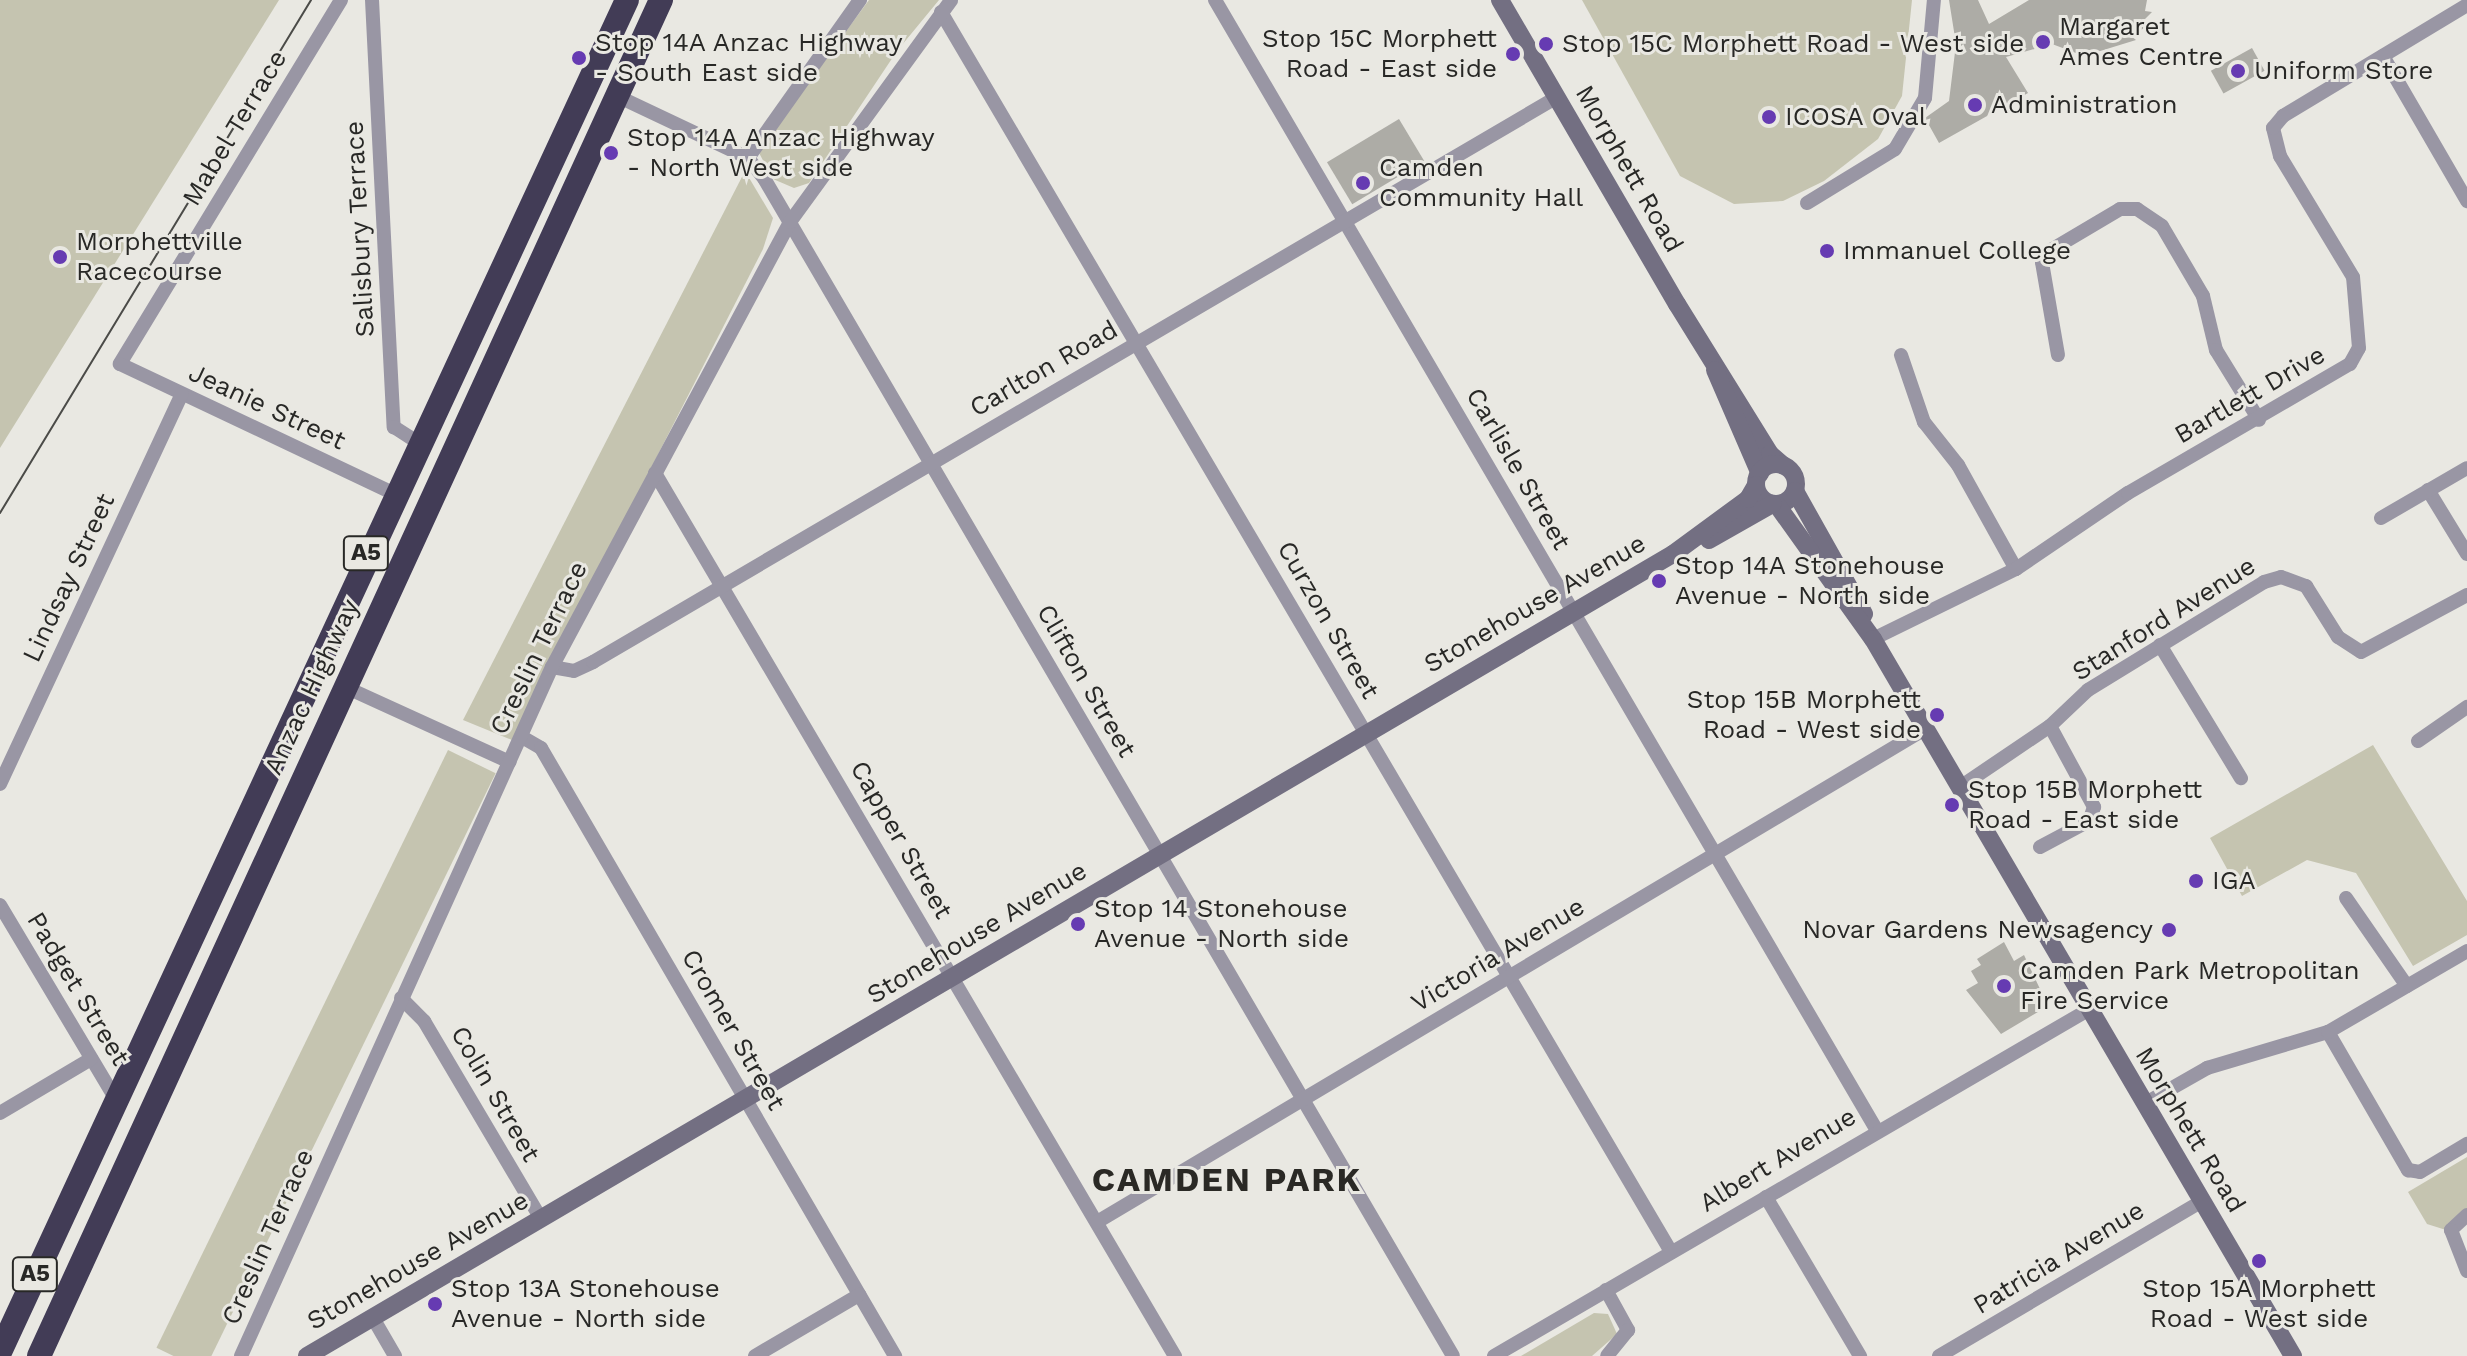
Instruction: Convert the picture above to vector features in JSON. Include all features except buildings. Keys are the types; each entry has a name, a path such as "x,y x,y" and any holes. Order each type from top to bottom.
{"highway":[{"name":"Anzac Highway","path":"0,1352 393,493 627,0"},
{"name":"Anzac Highway","path":"39,1356 343,686 661,0"},
{"path":"540,184 558,188 584,167"},
{"path":"525,217 538,207 560,217"},
{"path":"361,565 381,574 403,558"},
{"path":"345,600 364,593 381,604"},
{"path":"81,1172 93,1182 127,1163"},
{"path":"70,1197 89,1198 106,1209"}],"street":[{"name":"Mabel Terrace","path":"120,364 341,0"},
{"name":"Salisbury Terrace","path":"372,0 394,427 417,442"},
{"path":"617,96 748,158 860,0"},
{"name":"Creslin Terrace","path":"241,1356 552,667 790,222 951,0"},
{"name":"Carlisle Street","path":"1215,0 1876,1129"},
{"name":"Morphett Road","path":"1500,0 1714,363 1770,454 1784,466"},
{"path":"1807,203 1895,149 1925,98 1934,0"},
{"name":"Bartlett Drive","path":"1873,639 2016,569 2128,493 2334,377 2359,348 2353,277 2280,156 2273,128 2283,116 2467,5"},
{"name":"Curzon Street","path":"941,12 1138,341 1507,978 1671,1252"},
{"path":"2383,56 2467,201"},
{"name":"Carlton Road","path":"552,667 583,667 1557,97"},
{"name":"Clifton Street","path":"748,158 790,222 1453,1356"},
{"path":"2058,355 2042,262 2051,250 2120,209 2137,209 2162,226 2203,296 2216,350 2259,420"},
{"path":"1901,355 1924,422 1958,465 2016,569"},
{"name":"Morphett Road","path":"1714,363 1758,479"},
{"name":"Jeanie Street","path":"120,364 393,493"},
{"name":"Lindsay Street","path":"0,784 182,394"},
{"path":"1769,465 1784,466 1795,476 1795,491 1775,504 1758,479 1769,465"},
{"path":"2381,518 2467,468"},
{"name":"Capper Street","path":"655,473 725,585 1175,1356"},
{"name":"Stonehouse Avenue","path":"1673,554 1748,499 1758,479"},
{"path":"2428,490 2467,554"},
{"name":"Morphett Road","path":"1795,491 1873,639 2293,1356"},
{"name":"Morphett Road","path":"1775,504 1873,639"},
{"name":"Stonehouse Avenue","path":"307,1356 1573,611 1673,554 1775,504"},
{"name":"Stanford Avenue","path":"1960,787 2050,726 2088,690 2160,645 2281,577 2306,586 2338,637 2361,652 2467,595"},
{"path":"2160,645 2241,778"},
{"path":"343,686 510,762"},
{"path":"2418,741 2467,707"},
{"path":"2040,847 2089,821 2094,807 2050,726"},
{"name":"Victoria Avenue","path":"1097,1222 1925,729"},
{"name":"Cromer Street","path":"522,737 541,748 895,1356"},
{"path":"2346,898 2407,986"},
{"name":"Padget Street","path":"0,905 115,1098"},
{"path":"2144,1104 2207,1068 2328,1032 2467,951"},
{"name":"Colin Street","path":"401,998 424,1021 541,1219"},
{"name":"Albert Avenue","path":"1494,1356 1876,1129 2088,1010"},
{"path":"2328,1032 2408,1170 2420,1172 2467,1144"},
{"path":"0,1113 91,1059"},
{"path":"1766,1197 1860,1356"},
{"name":"Patricia Avenue","path":"1939,1356 2202,1201"},
{"path":"2467,1215 2451,1230 2467,1271"},
{"path":"1606,1290 1628,1330 1607,1356"},
{"path":"755,1356 859,1295"},
{"path":"373,1318 395,1356"}],"green space":[{"name":"Morphettville Racecourse","path":"0,0 279,0 0,448"},
{"path":"869,0 939,0 897,51 809,183 794,188 773,179 758,151"},
{"name":"ICOSA Oval","path":"1582,0 1912,0 1902,96 1878,139 1824,181 1783,201 1734,204 1680,176"},
{"path":"745,171 773,218 763,249 512,740 463,720"},
{"path":"2373,745 2467,901 2467,935 2413,966 2356,873 2307,860 2242,896 2210,838"},
{"path":"448,750 496,773 211,1356 174,1356 156,1348"},
{"path":"2467,1157 2467,1210 2446,1230 2427,1224 2408,1192"},
{"path":"1594,1313 1608,1314 1617,1334 1592,1356 1521,1356"}],"tram line":[{"path":"0,513 311,0"}],"place":[{"name":"Margaret Ames Centre","path":"2043,42"},
{"name":"Stop 15C Morphett Road - West side","path":"1546,44"},
{"name":"Stop 15C Morphett Road - East side","path":"1513,54"},
{"name":"Stop 14A Anzac Highway - South East side","path":"579,58"},
{"name":"Uniform Store","path":"2238,71"},
{"name":"Administration","path":"1975,105"},
{"name":"ICOSA Oval","path":"1769,117"},
{"name":"Stop 14A Anzac Highway - North West side","path":"611,153"},
{"name":"Camden Community Hall","path":"1363,183"},
{"name":"Immanuel College","path":"1827,251"},
{"name":"Morphettville Racecourse","path":"60,257"},
{"name":"Stop 14A Stonehouse Avenue - North side","path":"1659,581"},
{"name":"Stop 15B Morphett Road - West side","path":"1937,715"},
{"name":"Stop 15B Morphett Road - East side","path":"1952,805"},
{"name":"IGA","path":"2196,881"},
{"name":"Stop 14 Stonehouse Avenue - North side","path":"1078,924"},
{"name":"Novar Gardens Newsagency","path":"2169,930"},
{"name":"Camden Park Metropolitan Fire Service","path":"2004,986"},
{"name":"Stop 15A Morphett Road - West side","path":"2259,1261"},
{"name":"Stop 13A Stonehouse Avenue - North side","path":"435,1304"}],"district":[{"name":"CAMDEN PARK","path":"1227,1180"}]}
